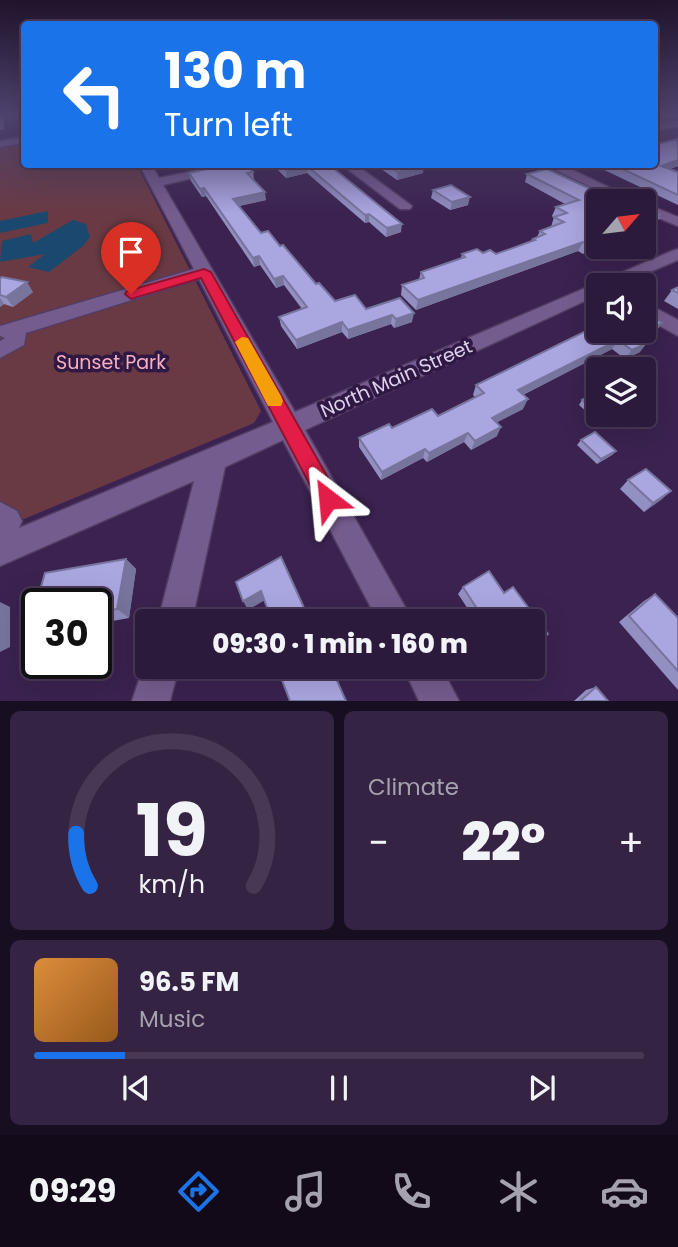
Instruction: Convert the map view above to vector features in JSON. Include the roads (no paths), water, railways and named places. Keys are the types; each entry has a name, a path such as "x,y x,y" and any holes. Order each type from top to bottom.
{"street":[{"path":"209,168 150,174 389,609"},
{"path":"353,168 405,206"},
{"path":"558,168 604,189"},
{"path":"656,212 678,222"},
{"path":"633,273 678,254"},
{"path":"5,332 204,272"},
{"name":"North Main Street","path":"0,551 213,460 586,293"},
{"path":"656,315 678,329"},
{"path":"0,351 17,340 17,334 5,332"},
{"path":"178,609 213,460"},
{"path":"0,516 7,521 0,532"},
{"path":"151,701 157,679"},
{"path":"428,679 440,701"}],"water":[{"path":"48,211 48,223 0,233 0,221"},
{"path":"73,220 86,224 90,237 83,246 49,272 28,267 45,254 0,262 2,241 31,234 33,243"}],"park label":[{"name":"Sunset Park","path":"111,362"}]}
